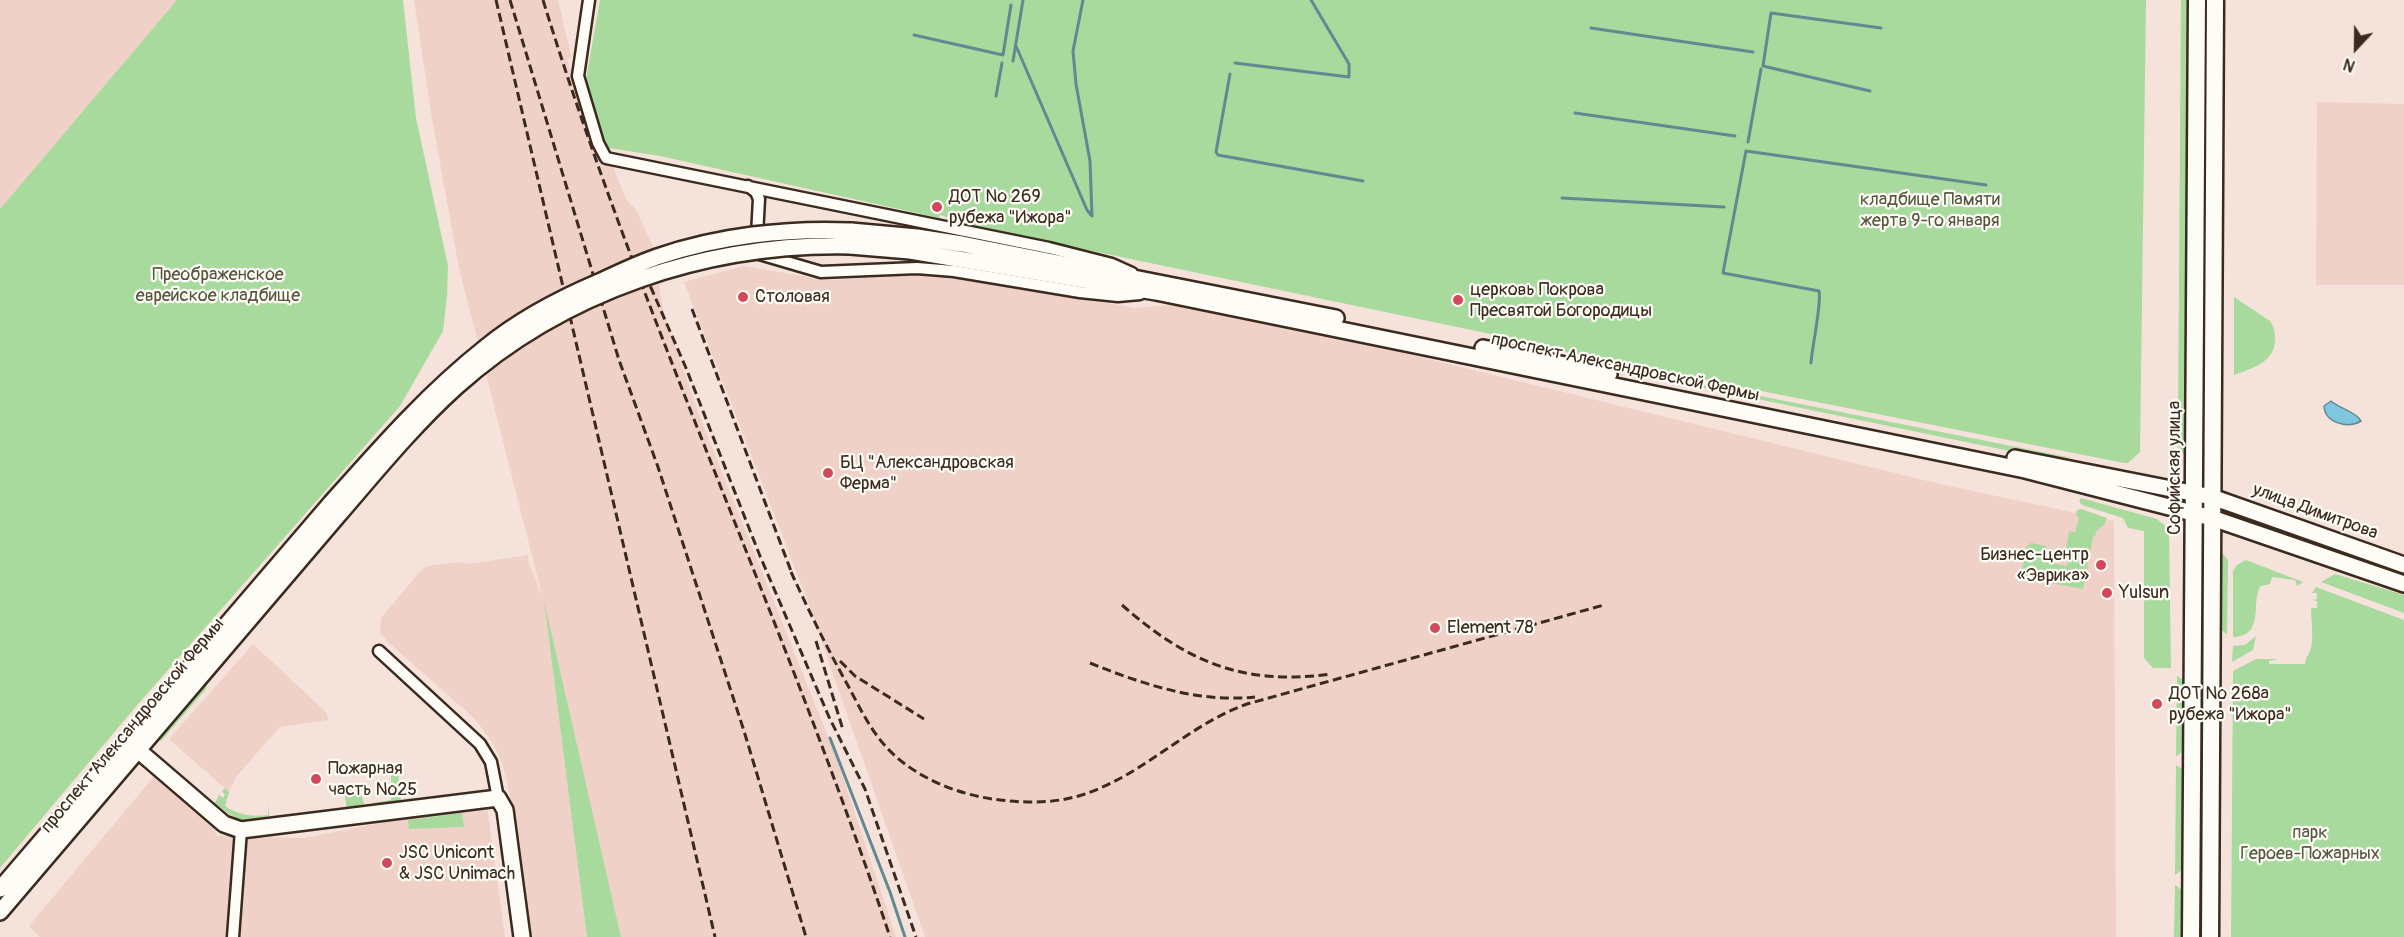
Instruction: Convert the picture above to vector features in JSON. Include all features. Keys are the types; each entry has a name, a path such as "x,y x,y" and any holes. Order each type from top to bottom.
{"main road":[{"name":"Софийская улица","path":"2191,937 2197,0"},
{"name":"Софийская улица","path":"2210,937 2215,0"},
{"path":"290,561 336,508 398,428 448,378 486,347 544,308 572,293 655,258 705,244 799,232 851,239 917,237 1047,268"},
{"name":"проспект Александровской Фермы","path":"1047,268 1143,278 2212,497"},
{"name":"проспект Александровской Фермы","path":"1047,268 2025,470 2212,518"},
{"name":"улица Димитрова","path":"2212,497 2404,565"},
{"path":"2212,518 2404,584"},
{"name":"проспект Александровской Фермы","path":"0,889 126,740 290,561"},
{"name":"проспект Александровской Фермы","path":"0,912 139,751 290,561"},
{"path":"126,740 225,824 241,830 498,798"},
{"path":"498,798 496,812 512,937"},
{"path":"498,798 505,810 522,937"}],"street":[{"path":"589,0 578,76 598,143 606,158 1075,254 1112,264 1143,278"},
{"path":"748,186 756,192 759,199 756,253 794,265 831,273 917,268 954,271 1118,296 1156,292"},
{"path":"760,209 772,197 788,194"},
{"path":"380,651 480,744 491,762 498,798"},
{"path":"232,937 241,830"}],"shaded area":[{"path":"0,0 177,0 0,209"},
{"path":"414,0 558,0 571,57 567,60 601,162 612,164 626,199 636,210 653,246 663,311 700,417 837,759 896,937 621,937 545,609 587,937 527,937 509,792 503,766 495,747 476,720 380,633 381,618 421,570 428,566 458,562 469,564 528,555 529,564 542,595 459,268 432,119"},
{"path":"2317,102 2404,104 2404,285 2316,285"},
{"path":"743,266 827,280 944,274 1135,308 1170,305 1208,311 1383,348 1940,484 2114,521 2116,937 925,937 805,594 684,282"},
{"path":"253,644 327,713 328,720 280,727 236,777 229,792 169,739"},
{"path":"155,775 210,821 217,836 304,838 457,808 487,806 505,937 40,937 29,926"}],"green space":[{"name":"Преображенское еврейское кладбище","path":"177,0 403,0 416,118 448,266 443,331 400,406 138,704 0,868 0,209"},
{"name":"кладбище Памяти жертв 9-го января","path":"600,0 2146,0 2140,452 2128,463 2124,463 1545,348 1510,338 982,228 940,215 939,218 660,156 609,148 603,145 586,79"},
{"path":"2181,0 2189,0 2186,454 2179,449 2178,425"},
{"path":"2234,297 2270,321 2275,339 2274,347 2267,359 2255,367 2234,375"},
{"path":"1700,384 2072,458 2029,455 1704,388"},
{"path":"2081,498 2157,519 2169,529 2171,668 2153,668 2144,658 2144,531 2128,528 2123,518 2082,505 2079,501"},
{"path":"2081,509 2107,518 2104,525 2093,536 2083,589 2023,578 2021,575 2026,547 2031,543 2046,546 2042,561 2067,566 2070,552 2066,550 2069,531 2075,532 2079,519 2076,514 2077,510"},
{"path":"2222,553 2228,560 2227,635 2220,628"},
{"path":"2246,560 2303,582 2297,586 2295,580 2272,577 2270,584 2261,586 2258,592 2255,616 2250,631 2233,637 2233,571 2237,565"},
{"path":"2335,574 2404,595 2404,613 2321,582"},
{"name":"парк Героев-Пожарных","path":"2316,587 2404,620 2404,937 2231,937 2233,671 2256,659 2279,659 2269,661 2269,664 2305,664 2312,641 2311,608 2317,608 2317,601 2312,600 2317,599 2317,593 2312,593"},
{"path":"544,601 621,937 587,937"},
{"path":"2256,636 2253,650 2232,662 2233,646 2245,645"},
{"path":"2177,676 2185,681 2184,747 2176,756"},
{"path":"208,678 206,689 161,741 158,739"},
{"path":"2176,765 2182,769 2184,776 2183,869 2175,875"},
{"path":"398,772 401,801 376,805 373,803 391,800 391,773"},
{"path":"360,785 365,804 347,808 343,787"},
{"path":"225,788 229,792 225,806 240,813 262,816 268,815 268,803 269,816 253,821 234,817 215,803 219,795 223,798 225,795 222,791"},
{"path":"462,813 464,827 409,829 408,820"},
{"path":"2175,885 2183,891 2183,937 2174,937"}],"water":[{"path":"2331,401 2361,421 2344,424 2328,417 2324,406"}],"waterway":[{"path":"1013,61 1023,0"},
{"path":"1083,0 1073,51 1076,84 1090,161 1092,216"},
{"path":"1235,63 1349,77 1349,64 1311,0"},
{"path":"914,35 1003,55 1011,5"},
{"path":"1870,91 1763,66 1771,13 1881,28"},
{"path":"1591,28 1753,52"},
{"path":"1016,46 1091,215"},
{"path":"996,96 1002,63"},
{"path":"1748,142 1761,69"},
{"path":"1230,74 1216,152 1218,155 1363,181"},
{"path":"1575,113 1735,136"},
{"path":"1811,363 1819,291 1723,273 1746,151 1986,185"},
{"path":"1562,198 1724,207"},
{"path":"830,738 890,892 905,937"}],"railway":[{"path":"496,0 715,937"},
{"path":"510,0 619,360 658,467 744,731 806,937"},
{"path":"543,0 624,237 805,702 890,937"},
{"path":"645,274 686,368 760,556 829,717 865,789 916,937"},
{"path":"692,309 794,579"},
{"path":"791,572 861,710 889,750 917,772 949,788 983,797 1025,802 1062,800 1098,789 1136,769 1208,722 1247,704 1604,605"},
{"path":"1122,605 1170,642 1218,665 1270,676 1299,677 1331,674"},
{"path":"816,641 843,730"},
{"path":"840,661 855,676 924,719"},
{"path":"1090,663 1150,685 1171,690 1212,697 1255,697"}],"place":[{"name":"ДОТ № 269 рубежа \"Ижора\"","path":"937,207"},
{"name":"Столовая","path":"743,297"},
{"name":"церковь Покрова Пресвятой Богородицы","path":"1458,300"},
{"name":"БЦ \"Александровская Ферма\"","path":"828,473"},
{"name":"Бизнес-центр «Эврика»","path":"2101,565"},
{"name":"Yulsun","path":"2107,593"},
{"name":"Element 78","path":"1435,628"},
{"name":"ДОТ № 268а рубежа \"Ижора\"","path":"2157,704"},
{"name":"Пожарная часть №25","path":"316,779"},
{"name":"JSC Unicont & JSC Unimach","path":"387,863"}]}
